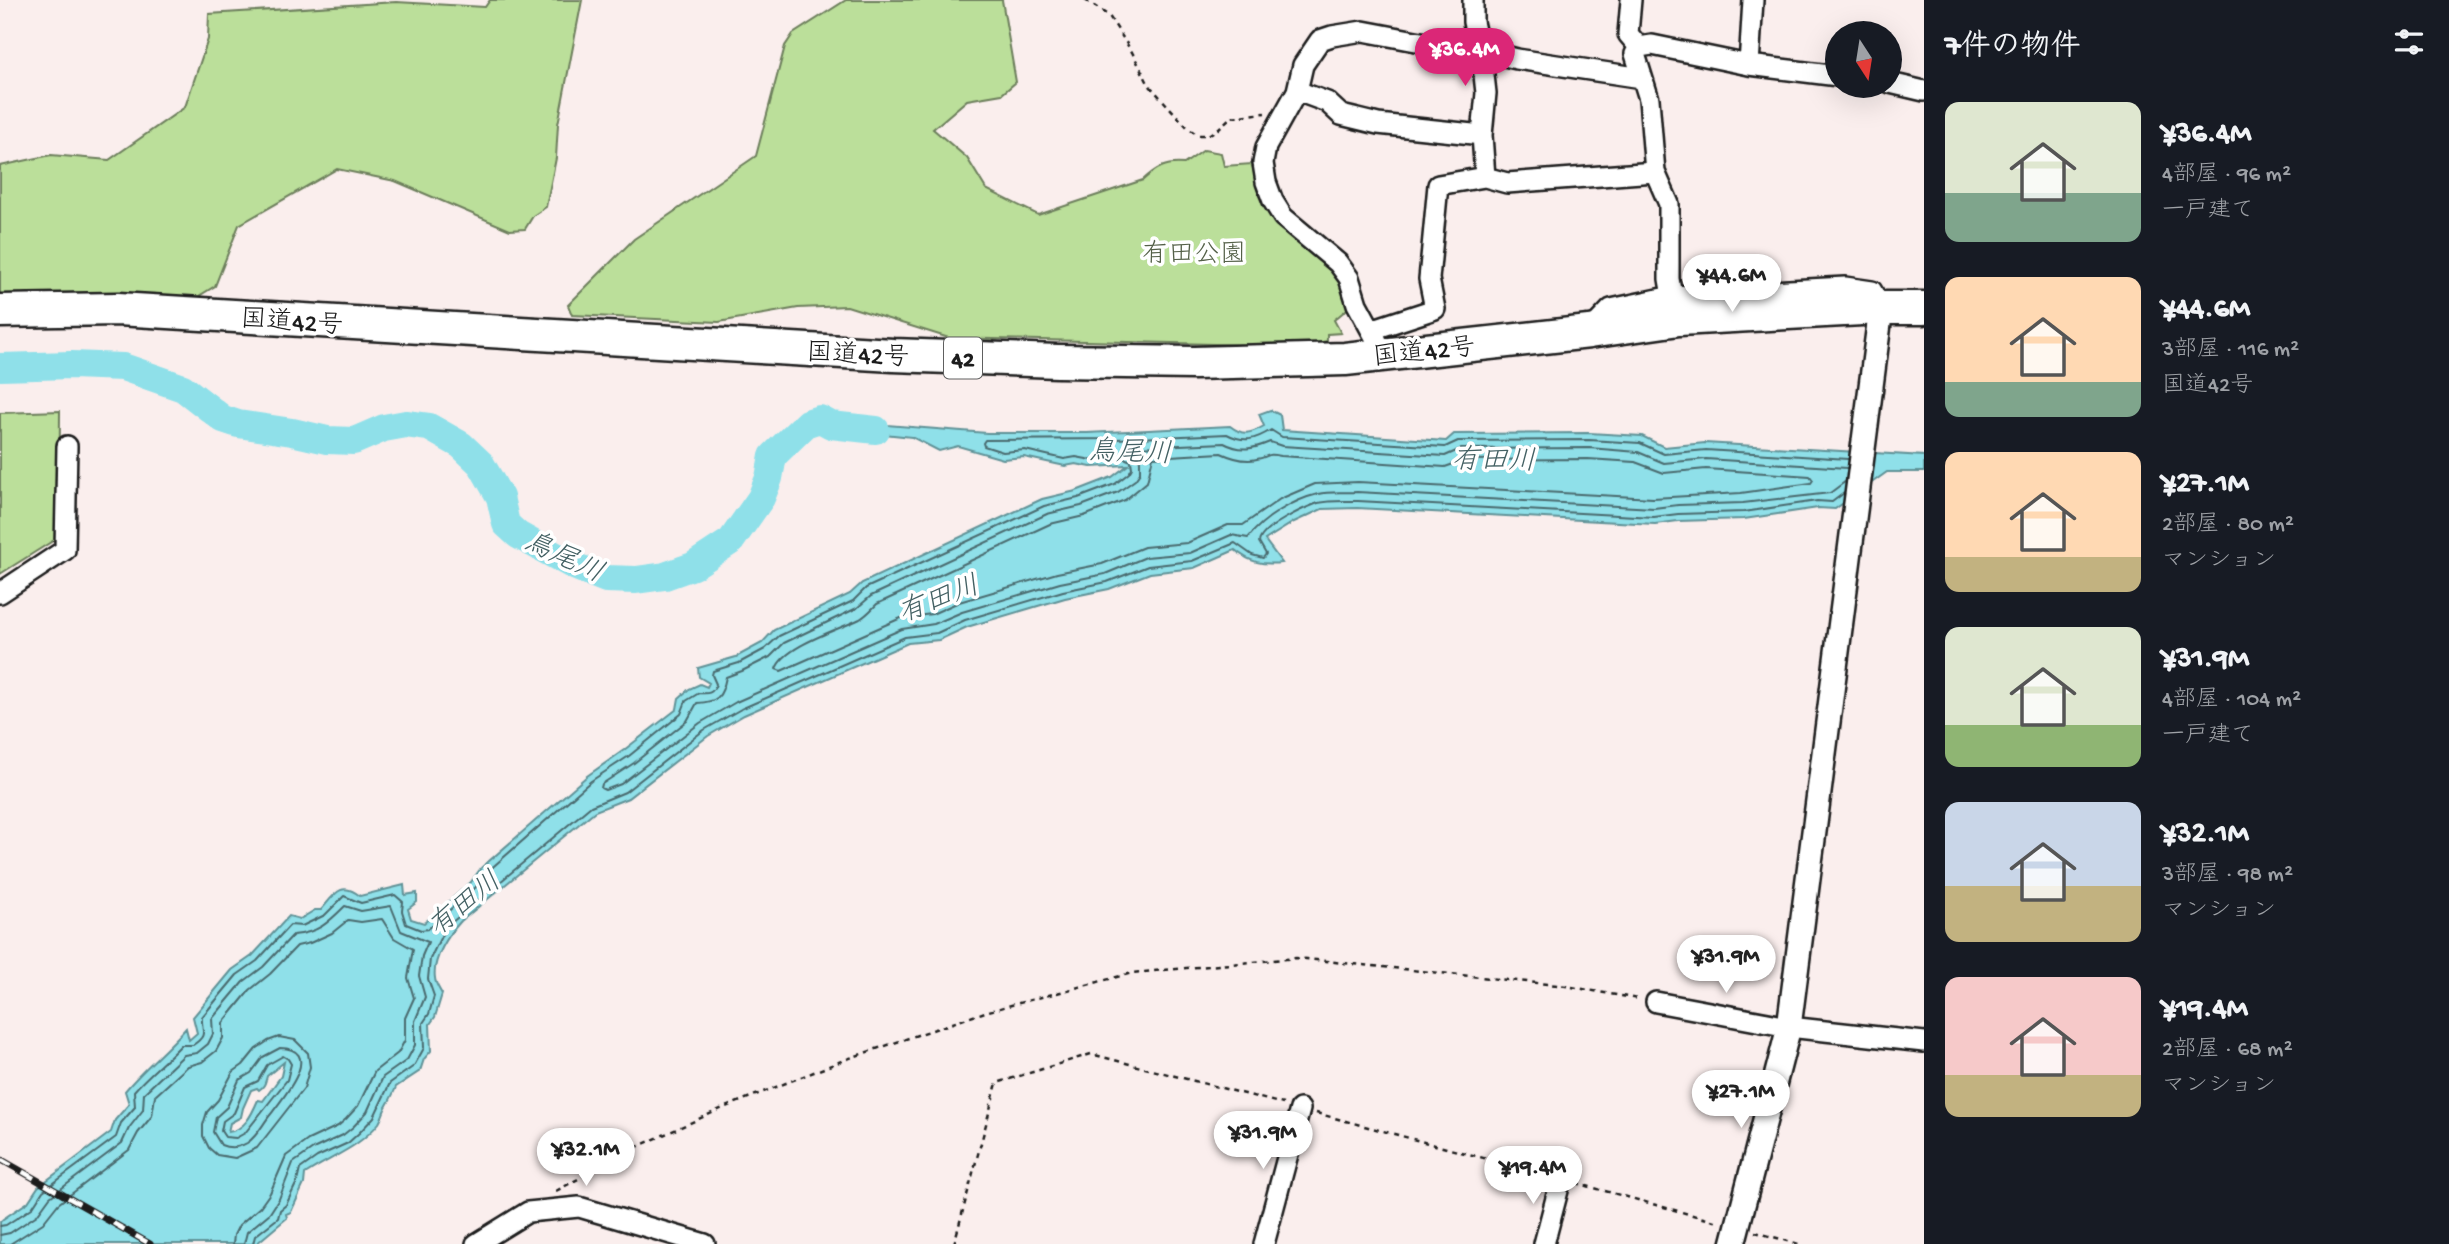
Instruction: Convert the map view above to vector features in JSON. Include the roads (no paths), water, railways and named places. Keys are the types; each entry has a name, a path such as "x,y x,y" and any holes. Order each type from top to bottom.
{"highway":[{"name":"国道42号","path":"0,311 118,309 879,354 1194,363 1345,359 1378,342 1589,332 1679,319 1924,308"}],"street":[{"path":"1473,0 1472,22 1483,65 1486,93 1482,135 1485,177"},
{"path":"1631,0 1628,34 1639,47"},
{"path":"1749,65 1753,0"},
{"path":"1642,78 1363,32 1332,36 1320,40 1303,65 1297,91 1266,147 1263,163 1273,201 1283,217 1338,263 1349,278 1357,304 1378,342 1435,309 1429,279 1438,184 1485,177 1507,183 1655,172"},
{"path":"1639,47 1652,45 1749,65 1825,74"},
{"path":"1639,47 1635,54 1649,99 1655,172 1669,204 1668,279 1672,296"},
{"path":"1902,86 1924,91"},
{"path":"1297,91 1327,102 1341,115 1378,124 1482,135"},
{"path":"1589,332 1611,309 1672,296 1845,287 1872,291 1881,308 1793,1000 1736,1236"},
{"path":"0,593 65,550 66,446"},
{"path":"1656,1002 1788,1027 1924,1042"},
{"path":"1264,1244 1300,1108"},
{"path":"1544,1244 1560,1179"},
{"path":"476,1244 528,1212 579,1207 705,1244"}],"water":[{"name":"有田川","path":"1270,410 1280,415 1282,430 1446,441 1454,434 1589,433 1642,436 1664,447 1705,443 1924,456 1924,472 1887,472 1835,509 1818,508 1744,519 1655,524 1357,508 1322,509 1265,540 1282,563 1257,562 1235,550 1194,568 1150,573 1109,589 1065,598 967,627 939,640 908,643 744,715 708,736 628,798 595,811 461,921 447,940 436,963 435,980 442,994 430,1024 431,1051 424,1059 420,1071 396,1087 379,1123 371,1132 353,1146 305,1174 304,1184 291,1212 286,1214 287,1218 256,1244 0,1244 0,1222 28,1202 38,1187 111,1132 115,1120 129,1104 125,1091 186,1028 189,1040 197,1033 193,1017 232,970 252,956 289,916 300,919 315,910 321,910 343,889 360,896 404,885 405,895 417,893 417,902 408,909 411,919 424,923 471,882 481,868 587,776 677,709 679,698 689,689 700,684 707,687 709,683 699,677 698,668 736,657 762,643 774,630 850,594 862,583 1042,499 1076,491 1112,477 1128,465 1065,466 1024,457 1003,459 958,446 939,451 912,437 884,434 861,439 835,428 849,422 987,433 1087,433 1230,426 1247,433 1264,426 1259,414","holes":["284,1062 281,1076 263,1101 258,1100 243,1125 228,1132 230,1123 241,1117 251,1090 261,1089 267,1076"]}],"waterway":[{"name":"鳥尾川","path":"0,367 123,367 183,388 223,419 327,440 354,441 384,428 406,424 429,427 461,445 481,464 500,497 506,524 518,535 574,566 606,579 636,580 665,576 693,566 731,541 761,498 769,478 773,456 807,423 820,419 831,425 876,430"}],"railway":[{"path":"0,1159 150,1244"}],"park label":[{"name":"有田公園","path":"1194,252"}]}
